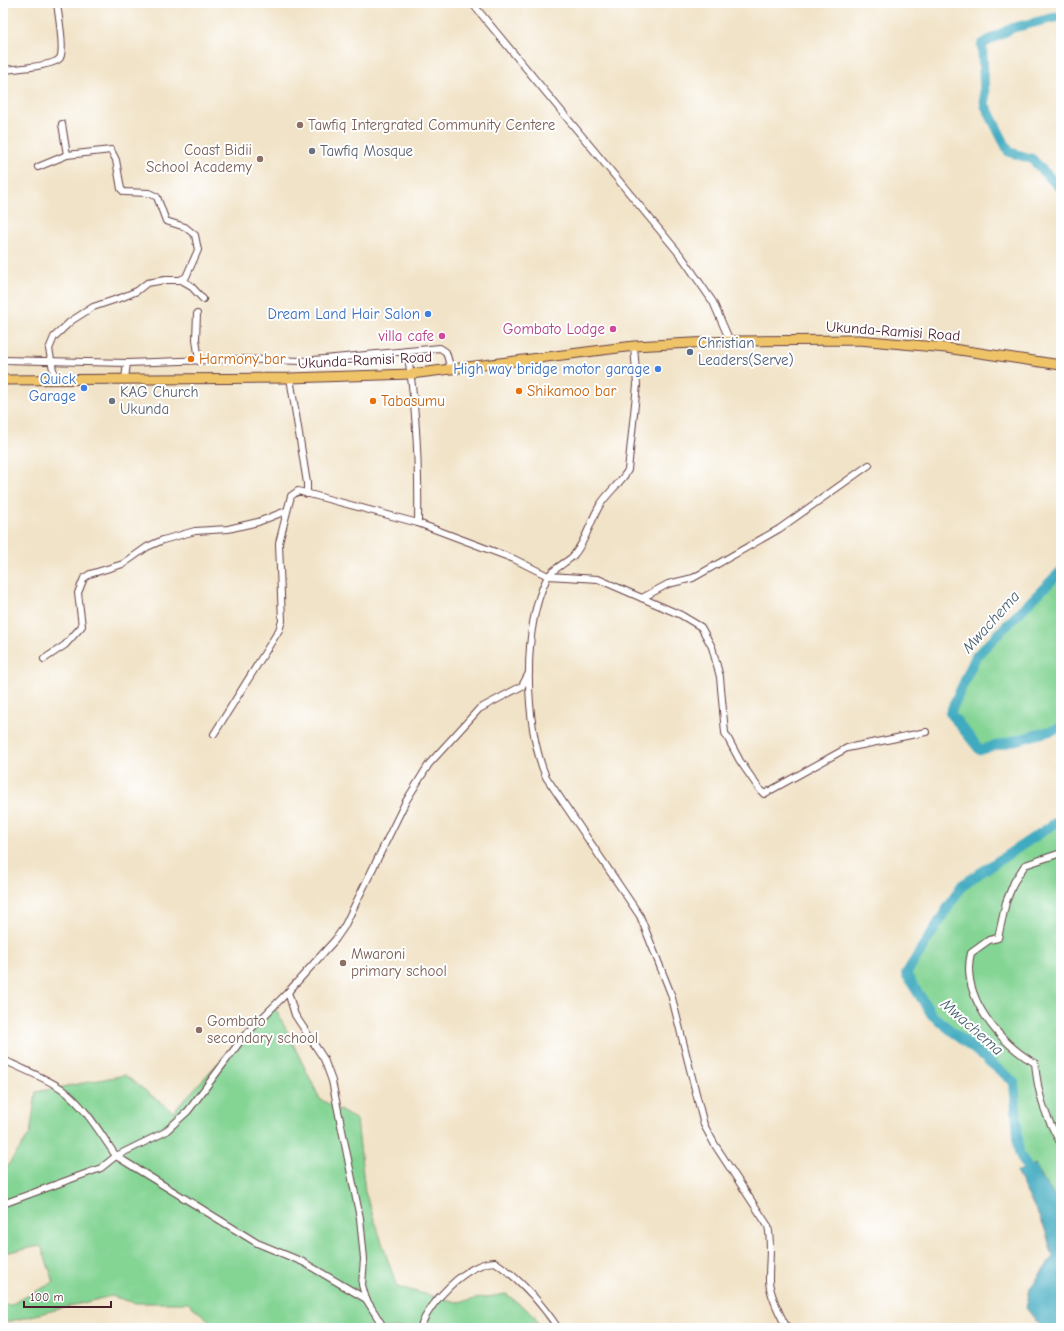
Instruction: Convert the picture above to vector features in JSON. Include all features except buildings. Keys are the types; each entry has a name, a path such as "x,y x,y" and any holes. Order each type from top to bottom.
{"highway":[{"name":"Ukunda-Ramisi Road","path":"3,380 290,378 411,374 634,346 730,341 859,340 946,348 1061,365"}],"street":[{"path":"3,70 47,64 56,62 60,58 61,49 57,3"},
{"path":"472,3 682,258 713,302 730,341"},
{"path":"62,124 66,155"},
{"path":"38,167 66,155 110,150 117,164 121,189 124,192 149,193 157,197 166,221 185,227 196,236 198,250 186,277 181,280 147,283 137,291 93,307 71,320 54,337 50,350 56,380"},
{"path":"181,280 190,285 203,300"},
{"path":"197,314 196,339 199,361"},
{"path":"634,346 637,385 628,470 625,476 600,505 579,549 548,576 534,615 531,629 529,673 533,735 538,758 546,776 640,916 647,932 671,994 704,1125 715,1145 768,1226 771,1239 768,1280 778,1310 787,1328"},
{"path":"3,360 127,363 235,359 302,361 440,348 446,352 451,369"},
{"path":"407,351 416,416 419,461 418,523"},
{"path":"125,380 127,363"},
{"path":"290,378 306,471 307,494"},
{"path":"642,598 668,584 693,578 779,529 869,465"},
{"path":"214,734 279,630 282,621 279,543 286,511 294,492 298,491 350,503 418,523 514,559 548,576 598,579 681,615 701,627 712,647 720,677 725,733 740,761 764,794 847,748 926,732"},
{"path":"44,659 65,645 82,626 78,593 84,578 90,574 123,564 147,547 163,540 195,530 228,529 250,524 286,511"},
{"path":"3,1204 101,1168 116,1156 165,1132 188,1111 245,1035 288,992 335,940 344,927 406,801 429,764 479,709 522,686 529,673"},
{"path":"1061,853 1025,865 1014,882 1006,902 998,938 989,940 971,953 968,965 976,1001 989,1025 1012,1046 1035,1063 1038,1087 1047,1121 1061,1144"},
{"path":"288,992 295,1015 304,1031 324,1059 332,1081 360,1218 364,1259 362,1285 366,1299 384,1328"},
{"path":"3,1057 6,1061 61,1088 87,1115 116,1156 257,1243 303,1262 366,1299"},
{"path":"420,1328 427,1313 446,1289 481,1264 495,1262 508,1270 542,1306 558,1328"}],"green space":[{"path":"1061,571 1061,728 980,750 950,713 976,656"},
{"path":"1061,818 1061,1205 1042,1179 1035,1164 1027,1167 1019,1153 1014,1082 932,1015 906,974 962,885"},
{"path":"273,1003 320,1099 357,1120 365,1192 397,1287 457,1302 506,1294 534,1315 540,1328 218,1328 188,1303 135,1303 111,1296 7,1322 3,1326 3,1305 10,1305 54,1282 41,1246 3,1253 3,1172 30,1134 36,1092 125,1075 173,1112"}],"water":[{"path":"1035,1164 1040,1176 1061,1205 1061,1328 1042,1328 1026,1308 1030,1288 1053,1257 1044,1226 1016,1172"}],"waterway":[{"name":"Mwachema","path":"1061,16 1012,28 982,44 985,105 1009,152 1032,159 1057,185 1061,187"},
{"name":"Mwachema","path":"1061,571 976,656 950,713 980,750 1061,728"},
{"name":"Mwachema","path":"1033,1178 1019,1153 1014,1082 932,1015 906,974 962,885 1061,818"}],"place":[{"name":"Tawfiq Intergrated Community Centere","path":"300,125"},
{"name":"Tawfiq Mosque","path":"312,151"},
{"name":"Coast Bidii School Academy","path":"260,159"},
{"name":"Dream Land Hair Salon","path":"428,314"},
{"name":"Gombato Lodge","path":"613,329"},
{"name":"villa cafe","path":"442,336"},
{"name":"Christian Leaders(Serve)","path":"690,352"},
{"name":"Harmony bar","path":"191,359"},
{"name":"High way bridge motor garage","path":"658,369"},
{"name":"Quick Garage","path":"84,388"},
{"name":"Shikamoo bar","path":"519,391"},
{"name":"KAG Church Ukunda","path":"112,401"},
{"name":"Tabasumu","path":"373,401"},
{"name":"Mwaroni primary school","path":"343,963"},
{"name":"Gombato secondary school","path":"199,1030"}]}
